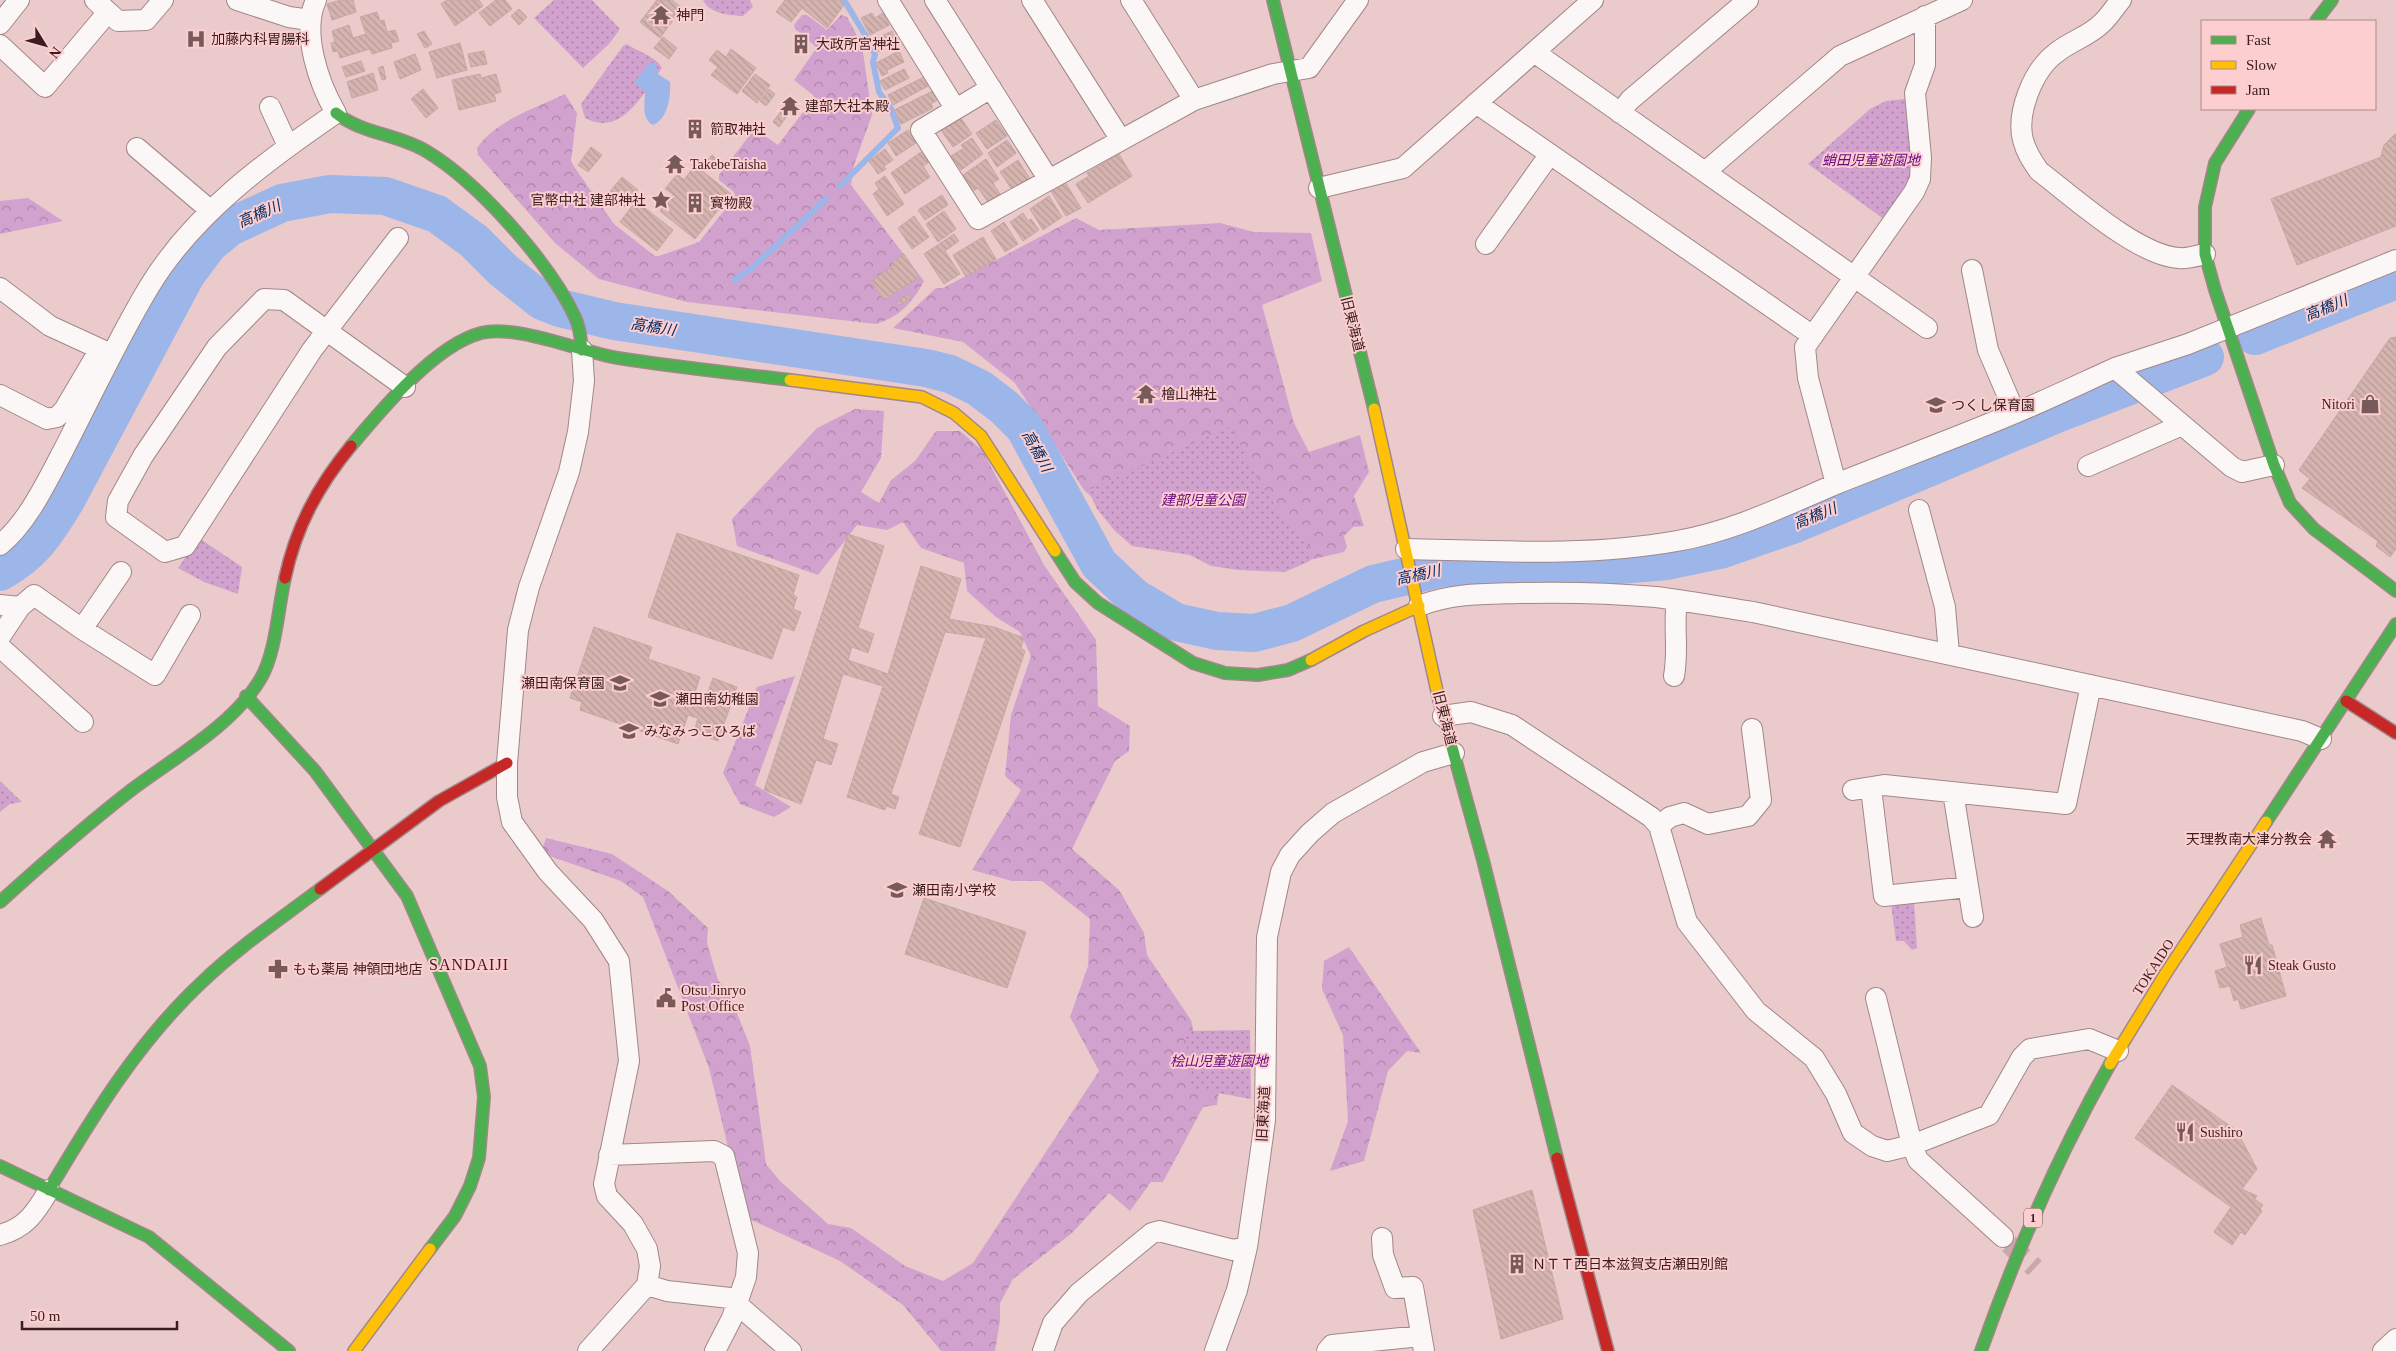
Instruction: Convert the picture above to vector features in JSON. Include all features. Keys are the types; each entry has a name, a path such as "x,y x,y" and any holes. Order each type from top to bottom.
{"main road":[{"name":"旧東海道","path":"1274,0 1362,358 1443,716 1454,754"},
{"path":"2317,20 2332,0"},
{"path":"2248,110 2215,163 2205,208 2205,254 2274,465 2290,503 2300,516 2396,591"},
{"path":"336,113 349,124 412,144 449,167 464,179 503,221 556,285 576,319 581,343"},
{"path":"0,902 59,848 213,727 246,696 266,667 292,544 302,518 317,492 343,455 438,355 460,340 483,332 509,333 581,343 618,358 922,397 948,408 968,422 981,436 1075,582 1098,602 1194,663 1210,670 1228,674 1255,675 1281,672 1418,601"},
{"name":"TOKAIDO","path":"1981,1351 2020,1249 2042,1198 2092,1098 2118,1051 2199,922 2396,624"},
{"path":"246,696 315,771 407,896 469,1036 480,1066 484,1097 483,1126 479,1158 470,1186 455,1216 354,1351"},
{"path":"2346,701 2396,733"},
{"path":"1454,754 1608,1351"},
{"path":"49,1190 85,1127 116,1081 146,1042 186,998 228,958 439,801 506,763"},
{"path":"0,1166 148,1236 288,1351"}],"street":[{"path":"0,24 19,0"},
{"path":"0,45 45,87 102,6 118,22 146,20 163,0"},
{"path":"237,0 289,17 310,20"},
{"path":"0,395 47,419 58,417 107,352 149,286 177,247 211,211 288,146 336,113 329,101 311,43 310,20 316,0"},
{"path":"888,0 955,108"},
{"path":"935,0 1049,180"},
{"path":"1032,0 1121,140"},
{"path":"1130,0 1194,100"},
{"path":"991,88 921,130 978,219 1194,100 1273,74 1309,68 1358,0"},
{"path":"1319,188 1404,168 1593,0"},
{"path":"1620,113 1630,100 1748,0"},
{"path":"1705,172 1840,56 1958,0"},
{"path":"2120,0 2101,25 2054,54 2038,74 2027,97 2021,121 2023,138 2029,157 2038,171 2150,252 2179,258 2205,254"},
{"path":"1836,484 1808,378 1805,347 1914,192 1920,179 1921,158 1915,93 1925,65 1925,16"},
{"path":"1534,52 1927,328"},
{"path":"1476,103 1813,336"},
{"path":"270,107 288,146"},
{"path":"137,148 211,211"},
{"path":"1486,244 1550,154"},
{"path":"398,238 327,331 185,546 165,552 116,517 118,501 144,456 217,347 264,300 284,300 327,331 406,387"},
{"path":"1407,555 1570,552 1678,541 1717,532 1765,516 1836,484 2396,260"},
{"path":"1972,270 1988,350 2015,413"},
{"path":"0,288 50,326 107,352"},
{"path":"581,343 584,381 578,432 569,472 529,587 518,630 506,763 512,822 548,872 593,920 619,961 629,1061 604,1184 607,1196 633,1224 647,1248 650,1266 647,1285 588,1351"},
{"path":"0,545 26,516 51,474 107,352"},
{"path":"2119,372 2232,467 2242,472 2274,465"},
{"path":"2088,466 2182,425"},
{"path":"1920,510 1945,607 1948,654"},
{"path":"82,629 121,572"},
{"path":"1418,601 1479,594 1546,592 1655,597 1677,600 1753,612 1948,654 2302,731 2321,739"},
{"path":"0,637 20,607 34,595 82,629 155,675 190,615"},
{"path":"1674,676 1678,654 1674,620 1677,600"},
{"path":"0,605 20,607"},
{"path":"0,647 83,722"},
{"path":"1968,887 1884,896 1862,789 1884,785 2066,804 2091,685"},
{"path":"1443,716 1471,712 1512,725 1651,817 1658,826 1687,922 1756,1011 1814,1058 1836,1094 1853,1133 1872,1146 1887,1151 1912,1145 1989,1115 2022,1057 2030,1049 2089,1040 2118,1051"},
{"path":"1658,826 1670,817 1684,813 1708,824 1748,816 1761,800 1752,729"},
{"name":"旧東海道","path":"1215,1351 1237,1290 1247,1247 1265,1120 1267,937 1282,872 1290,855 1310,833 1333,813 1423,762 1454,754"},
{"path":"1953,792 1973,917"},
{"path":"1876,998 1912,1145 1918,1160 2002,1237"},
{"path":"609,1155 714,1151 724,1156 748,1252 746,1277 732,1318 715,1351"},
{"path":"0,1235 25,1224 34,1216 49,1190"},
{"path":"1043,1351 1053,1323 1078,1293 1152,1233 1160,1231 1233,1250 1247,1247"},
{"path":"1327,1351 1332,1345 1423,1343 1413,1287 1395,1288 1383,1255 1382,1238"},
{"path":"647,1285 667,1291 730,1298 737,1302 791,1351"},
{"path":"2383,1351 2396,1339"}],"green space":[{"path":"554,0 592,0 620,29 609,44 583,68 534,18"},
{"path":"703,0 750,0 753,7 743,16 732,15 715,11"},
{"path":"802,15 807,15 827,30 841,15 847,17 862,45 872,115 854,165 851,185 924,281 905,308 885,321 876,324 687,302 599,279 555,243 478,155 477,148 485,138 506,122 565,94 577,113 571,161 614,224 655,256 699,242 735,197 734,192 719,180 719,175 753,131 756,130 778,145 814,98 813,95 794,80 816,49 795,29 794,25"},
{"path":"627,44 656,60 662,68 639,100 621,118 610,122 598,123 585,118 581,104 623,46"},
{"name":"蛸田児童遊園地","path":"1905,99 1913,173 1909,186 1885,220 1808,164 1870,109 1886,101"},
{"path":"28,198 63,221 0,234 0,201"},
{"path":"1076,218 1099,230 1220,223 1254,232 1311,233 1322,281 1262,305 1294,423 1309,452 1360,435 1369,472 1354,496 1364,526 1353,527 1344,536 1347,547 1344,552 1292,564 1131,534 1084,490 1015,383 963,342 893,328 936,288 943,288"},
{"path":"855,409 884,411 881,458 861,492 879,503 891,480 915,461 936,431 960,431 982,450 1044,565 1096,640 1098,706 1130,726 1129,751 1115,761 1072,849 1119,890 1144,933 1147,955 1191,1020 1202,1074 1221,1078 1217,1105 1203,1107 1163,1182 1151,1182 1130,1211 1109,1193 1072,1233 1013,1279 1000,1303 1000,1321 995,1351 941,1351 903,1305 840,1261 745,1217 709,1068 643,897 621,881 541,853 546,838 612,854 668,891 708,928 707,943 718,980 731,998 750,1046 766,1164 780,1181 828,1224 851,1228 905,1266 943,1281 973,1263 1099,1071 1070,1017 1088,966 1090,919 1042,881 1012,881 972,870 1021,790 1005,776 1011,715 1031,656 1020,632 996,617 967,591 964,563 921,548 903,522 887,530 857,525 818,575 737,546 732,519 817,428"},
{"name":"建部児童公園","path":"1231,426 1254,472 1281,515 1308,544 1310,561 1285,572 1238,570 1211,566 1190,555 1132,546 1114,530 1097,509 1088,490"},
{"path":"199,538 242,567 238,594 204,582 178,568"},
{"path":"795,676 755,785 791,807 774,817 740,804 723,773 757,687"},
{"path":"0,781 22,802 10,804 0,812"},
{"path":"1914,901 1917,948 1912,950 1904,941 1896,941 1891,904"},
{"path":"1349,947 1421,1053 1407,1051 1388,1071 1364,1161 1330,1171 1348,1121 1343,1035 1322,989 1324,961"},
{"name":"桧山児童遊園地","path":"1250,1030 1251,1099 1190,1088 1186,1031"}],"water":[{"path":"650,62 656,64 658,74 670,82 669,100 665,112 662,118 653,125 645,115 645,91 635,84 635,81"}],"building":[{"path":"341,0 353,0 356,12 332,20 327,4"},
{"path":"447,0 479,0 483,6 455,26 441,4"},
{"path":"496,0 505,0 512,9 490,26 479,13"},
{"name":"神門","path":"657,0 672,0 682,8 660,38 640,22"},
{"path":"785,0 840,0 844,5 827,28 802,8 791,22 776,12"},
{"path":"519,9 527,17 519,25 511,16"},
{"path":"377,12 380,21 384,20 387,32 395,30 399,41 391,43 392,48 372,54 370,49 340,58 338,51 333,52 331,43 335,42 332,31 349,25 353,38 366,34 360,17"},
{"path":"872,13 875,18 883,13 889,25 870,35 861,18"},
{"path":"424,31 432,44 425,48 417,34"},
{"path":"892,31 897,42 878,52 873,40"},
{"path":"663,37 677,48 669,59 654,48"},
{"path":"460,43 467,70 437,78 429,52"},
{"path":"731,49 756,68 737,94 711,75 718,67 709,60 717,50 726,57"},
{"path":"484,51 487,64 471,67 468,54"},
{"path":"899,51 904,62 887,70 888,73 882,76 876,63"},
{"path":"415,54 421,70 400,79 394,62"},
{"path":"361,61 365,71 346,77 342,67"},
{"path":"383,66 386,79 382,80 378,68"},
{"path":"904,69 909,78 885,90 880,81"},
{"path":"373,73 378,90 352,98 347,82"},
{"path":"480,74 481,78 496,74 501,92 494,94 496,101 459,110 452,80"},
{"path":"755,74 770,85 757,103 742,91"},
{"path":"924,77 928,86 893,105 888,95"},
{"path":"423,89 438,108 426,118 411,99"},
{"path":"769,89 775,94 766,106 760,101"},
{"path":"935,90 939,99 931,104 933,108 901,124 894,110"},
{"name":"建部大社本殿","path":"790,98 797,103 789,114 782,108"},
{"path":"781,111 787,116 779,127 773,122"},
{"path":"960,117 972,134 953,147 941,130"},
{"path":"996,120 1007,136 987,149 976,133"},
{"path":"908,130 916,143 896,156 888,143"},
{"path":"2396,133 2396,226 2297,265 2271,199 2381,157 2384,145"},
{"path":"972,138 983,154 961,170 951,156 964,148 961,145"},
{"path":"1007,140 1016,153 997,167 988,153"},
{"path":"591,147 602,155 588,172 578,165"},
{"path":"885,149 893,160 884,166 886,169 878,174 869,161"},
{"path":"921,152 929,162 923,166 930,177 905,194 891,173"},
{"path":"1119,154 1132,176 1088,203 1076,184 1089,176 1087,173"},
{"path":"712,155 721,162 716,169 706,162"},
{"path":"986,159 999,179 993,183 1000,194 988,202 978,188 973,191 963,175"},
{"path":"1018,160 1030,179 1013,191 1000,172"},
{"name":"寳物殿","path":"695,165 731,194 695,239 660,211 673,194 665,189 677,174 684,180"},
{"path":"885,176 904,204 887,216 873,194 879,189 875,183"},
{"path":"622,177 638,190 625,207 608,194"},
{"path":"1065,182 1081,208 1066,216 1051,191"},
{"path":"942,195 948,205 925,220 918,210"},
{"path":"1049,196 1062,217 1043,230 1030,209"},
{"path":"636,201 673,230 657,251 620,222"},
{"path":"944,211 956,229 938,242 926,224"},
{"path":"1023,213 1028,221 1031,219 1039,230 1023,241 1010,222"},
{"path":"914,216 929,237 912,249 898,228"},
{"path":"1004,222 1018,244 1005,252 991,231"},
{"path":"954,234 959,241 945,251 960,274 944,284 924,254"},
{"path":"983,237 996,259 966,277 953,255"},
{"path":"904,254 919,277 884,300 871,281 894,265 892,262"},
{"path":"908,294 911,298 899,306 897,302"},
{"name":"Nitori","path":"2396,337 2396,549 2390,557 2376,546 2378,541 2302,488 2310,479 2299,470 2390,338"},
{"path":"677,533 799,575 793,595 797,597 793,609 801,612 794,631 783,627 772,659 648,617"},
{"path":"848,534 884,546 858,628 874,634 868,653 852,647 848,660 888,674 921,566 961,579 949,619 994,627 1024,638 1021,648 1025,651 960,847 919,834 986,638 945,632 891,794 899,797 895,809 886,806 885,810 847,797 883,686 843,674 823,739 838,744 831,765 816,760 801,804 764,790"},
{"name":"みなみっこひろば","path":"594,627 652,647 648,659 700,677 692,702 703,706 713,678 737,687 718,741 694,732 698,718 688,715 678,744 580,710 582,702 570,698"},
{"path":"924,898 1026,932 1007,988 905,954"},
{"path":"2261,918 2269,945 2272,945 2286,996 2241,1009 2238,999 2234,1001 2230,986 2220,988 2215,971 2227,967 2220,944 2243,937 2240,925"},
{"path":"2172,1085 2237,1131 2257,1169 2242,1189 2257,1196 2253,1202 2256,1200 2263,1205 2260,1209 2262,1211 2245,1235 2241,1232 2232,1245 2214,1232 2231,1207 2135,1138"},
{"name":"ＮＴＴ西日本滋賀支店瀬田別館","path":"1532,1190 1563,1319 1501,1339 1473,1210"}],"waterway":[{"path":"840,186 898,128 891,109 879,92 873,62 875,55 870,43 844,0"},
{"name":"高橋川","path":"0,572 22,558 38,542 58,513 186,275 209,244 230,227 282,203 330,194 385,196 437,214 474,241 503,270 542,301 560,308 614,321 926,368 950,374 979,388 1004,407 1024,427 1099,564 1134,597 1176,622 1217,631 1254,633 1292,623 1373,584 1442,568 1595,567 1667,561 1720,550 1795,524 2059,413 2205,357"},
{"path":"735,280 753,267 826,199"},
{"name":"高橋川","path":"2255,336 2396,280"}],"tunnel":[{"path":"2009,1244 2035,1268"}],"traffic: fast":[{"path":"1273,0 1374,409"},
{"path":"2317,20 2332,0"},
{"path":"2248,110 2215,163 2205,207 2205,254 2215,290 2274,465 2290,503 2314,529 2396,591"},
{"path":"336,113 346,120 369,130 415,145 468,182 510,225 548,272 577,321 582,350"},
{"path":"351,446 393,398 428,365 463,340 481,333 495,331 512,332 618,358 790,380"},
{"path":"1055,551 1075,582 1098,603 1193,663 1225,673 1258,675 1288,670 1311,660"},
{"path":"0,902 113,804 201,740 235,711 261,678 266,667 276,630 285,578"},
{"path":"2266,822 2396,624"},
{"path":"246,696 315,771 407,896 480,1066 484,1097 479,1158 470,1186 455,1216 430,1249"},
{"path":"1439,700 1483,860 1557,1158"},
{"path":"49,1190 82,1135 118,1081 178,1006 229,958 320,889"},
{"path":"1981,1351 1994,1314 2039,1205 2073,1134 2110,1064"},
{"path":"0,1166 149,1237 289,1351"}],"traffic: slow":[{"path":"790,380 922,397 954,413 981,436 1055,551"},
{"path":"1374,409 1439,700"},
{"path":"1311,660 1364,631 1419,606"},
{"path":"2110,1064 2166,973 2266,822"},
{"path":"354,1351 430,1249"}],"traffic: jam":[{"path":"285,578 295,541 302,524 328,476 351,446"},
{"path":"2346,701 2396,733"},
{"path":"320,889 439,801 507,763"},
{"path":"1557,1158 1608,1351"}],"place":[{"name":"神門","path":"661,15"},
{"name":"加藤内科胃腸科","path":"196,39"},
{"name":"大政所宮神社","path":"801,44"},
{"name":"建部大社本殿","path":"790,106"},
{"name":"箭取神社","path":"695,129"},
{"name":"TakebeTaisha","path":"675,164"},
{"name":"官幣中社 建部神社","path":"661,200"},
{"name":"寳物殿","path":"695,203"},
{"name":"檜山神社","path":"1146,394"},
{"name":"Nitori","path":"2370,404"},
{"name":"つくし保育園","path":"1936,405"},
{"name":"瀬田南保育園","path":"620,683"},
{"name":"瀬田南幼稚園","path":"660,699"},
{"name":"みなみっこひろば","path":"629,731"},
{"name":"天理教南大津分教会","path":"2327,839"},
{"name":"瀬田南小学校","path":"897,890"},
{"name":"Steak Gusto","path":"2253,965"},
{"name":"もも薬局 神領団地店","path":"278,969"},
{"name":"Otsu Jinryo Post Office","path":"666,998"},
{"name":"Sushiro","path":"2185,1132"},
{"name":"ＮＴＴ西日本滋賀支店瀬田別館","path":"1517,1264"}],"district":[{"name":"SANDAIJI","path":"469,964"}]}
